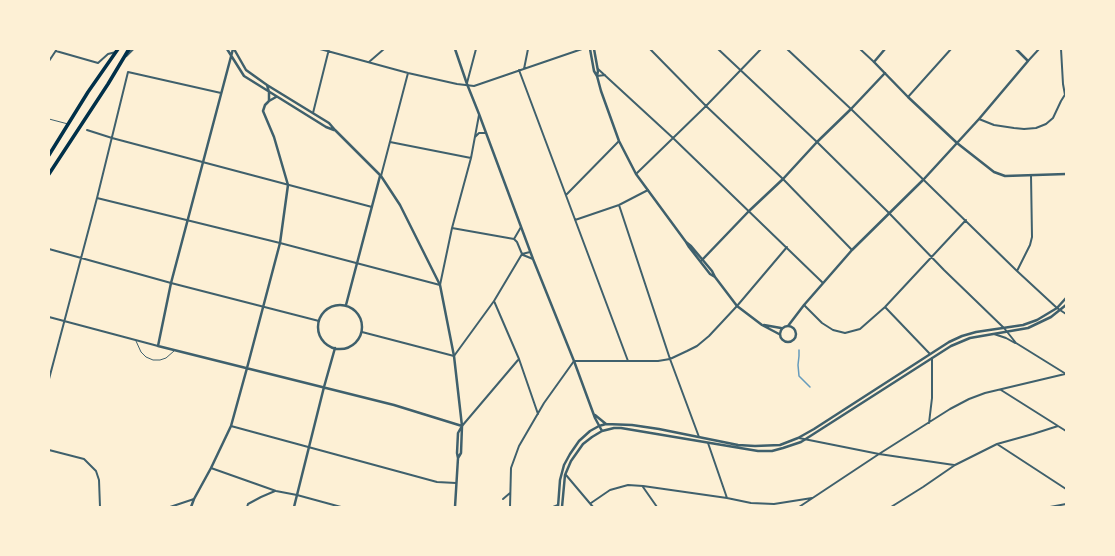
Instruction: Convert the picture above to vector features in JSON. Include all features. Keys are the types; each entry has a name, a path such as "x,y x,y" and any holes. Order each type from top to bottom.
{"main road":[{"path":"49,174 129,49"},
{"path":"49,155 88,92 118,50"}],"street":[{"path":"120,63 133,49"},
{"path":"227,49 244,76 326,127 335,130"},
{"path":"158,346 171,283 233,49"},
{"path":"233,49 246,70 267,85 329,123 380,176 400,205 440,285 454,356 462,426"},
{"path":"320,49 329,50 408,73 457,84 474,86 582,49"},
{"path":"369,62 384,49"},
{"path":"455,49 530,252 602,432"},
{"path":"467,84 476,49"},
{"path":"524,69 528,49"},
{"path":"590,49 594,71 597,76"},
{"path":"594,49 597,76 601,91 619,141 636,174 689,247 710,274 715,277"},
{"path":"650,49 706,106 783,179 852,250"},
{"path":"718,49 817,142 889,213 1004,328 1016,343"},
{"path":"636,174 741,71 761,49"},
{"path":"788,49 924,179 1017,271 1057,308 1066,314"},
{"path":"860,49 956,144 994,172 1005,176 1066,174"},
{"path":"874,62 885,49"},
{"path":"908,97 952,49"},
{"path":"1016,49 1028,61"},
{"path":"762,325 782,328 788,326 804,305 852,250 924,179 979,119 1039,49"},
{"path":"979,119 994,124 1024,129 1036,128 1046,124 1053,118 1066,94 1063,84 1061,49"},
{"path":"49,61 56,50 98,64 108,54 118,50"},
{"path":"313,113 329,50"},
{"path":"597,68 673,138 823,283"},
{"path":"519,70 628,362"},
{"path":"49,379 97,198 128,72 221,94"},
{"path":"346,306 408,73"},
{"path":"702,260 749,211 783,179 885,73"},
{"path":"465,77 467,78 469,76"},
{"path":"597,76 606,76"},
{"path":"267,85 269,101"},
{"path":"191,507 231,426 280,243 288,185 274,137 263,111 265,105 276,97"},
{"path":"440,285 452,228 475,137 479,114"},
{"path":"87,130 112,138 372,207"},
{"path":"475,137 479,133 486,133"},
{"path":"566,195 619,141"},
{"path":"390,142 470,158"},
{"path":"1017,271 1030,245 1032,237 1031,175"},
{"path":"575,220 619,205 648,190"},
{"path":"97,198 280,243 440,285"},
{"path":"619,205 670,359 700,437"},
{"path":"804,305 822,323 833,330 845,333 860,329 885,307 966,220"},
{"path":"514,239 521,227"},
{"path":"452,228 514,239 517,242 522,254 533,259"},
{"path":"686,242 712,271 737,306 762,325 779,334"},
{"path":"574,361 658,361 670,359 687,352 710,336 787,248"},
{"path":"49,249 81,259 319,321"},
{"path":"454,356 494,301 522,254 530,252"},
{"path":"560,506 561,473 564,465 579,441 590,431 599,426 606,424 632,425 738,445 780,445 798,438 814,429 949,342 976,332 1004,328 1037,320 1057,308 1066,298"},
{"path":"494,301 519,359 538,414"},
{"path":"560,506 565,475 571,461 580,447 592,437 608,429 621,428 752,451 764,451 790,446 805,439 951,346 970,338 1034,326 1052,317 1066,305"},
{"path":"332,306 346,306 356,311 359,315 362,320 362,332 352,346 341,349 335,348 325,343 321,338 319,333 319,321 326,310 332,306"},
{"path":"885,307 930,354"},
{"path":"49,317 394,405 462,426"},
{"path":"782,328 779,334 780,339 784,342 790,343 796,338 796,332 793,328 788,326"},
{"path":"362,332 454,356"},
{"path":"994,334 1016,343 1066,374"},
{"path":"294,507 335,348"},
{"path":"929,423 932,398 932,358"},
{"path":"456,507 458,433 462,426 519,359"},
{"path":"510,507 511,468 519,446 538,414 574,361"},
{"path":"799,507 879,454 950,409 969,399 986,393 1066,374"},
{"path":"1001,390 1066,431"},
{"path":"594,414 606,424"},
{"path":"231,426 437,482 457,484"},
{"path":"891,507 955,465 997,444 1058,426"},
{"path":"798,438 879,454 955,465"},
{"path":"708,443 727,498"},
{"path":"997,444 1066,489"},
{"path":"49,450 84,459 96,471 99,480 100,507"},
{"path":"211,468 276,491 342,507"},
{"path":"561,473 565,475 593,507"},
{"path":"591,503 610,490 628,485 727,498 752,503 774,504 813,498"},
{"path":"643,486 657,507"},
{"path":"247,507 248,504 276,491"},
{"path":"503,499 510,493"},
{"path":"170,507 194,499"},
{"path":"1050,507 1066,504"},
{"path":"553,507 560,506"}],"lane":[{"path":"49,119 68,124"},
{"path":"136,340 140,352 153,360 166,358 175,350"}],"waterway":[{"path":"799,350 799,376 810,387"}]}
